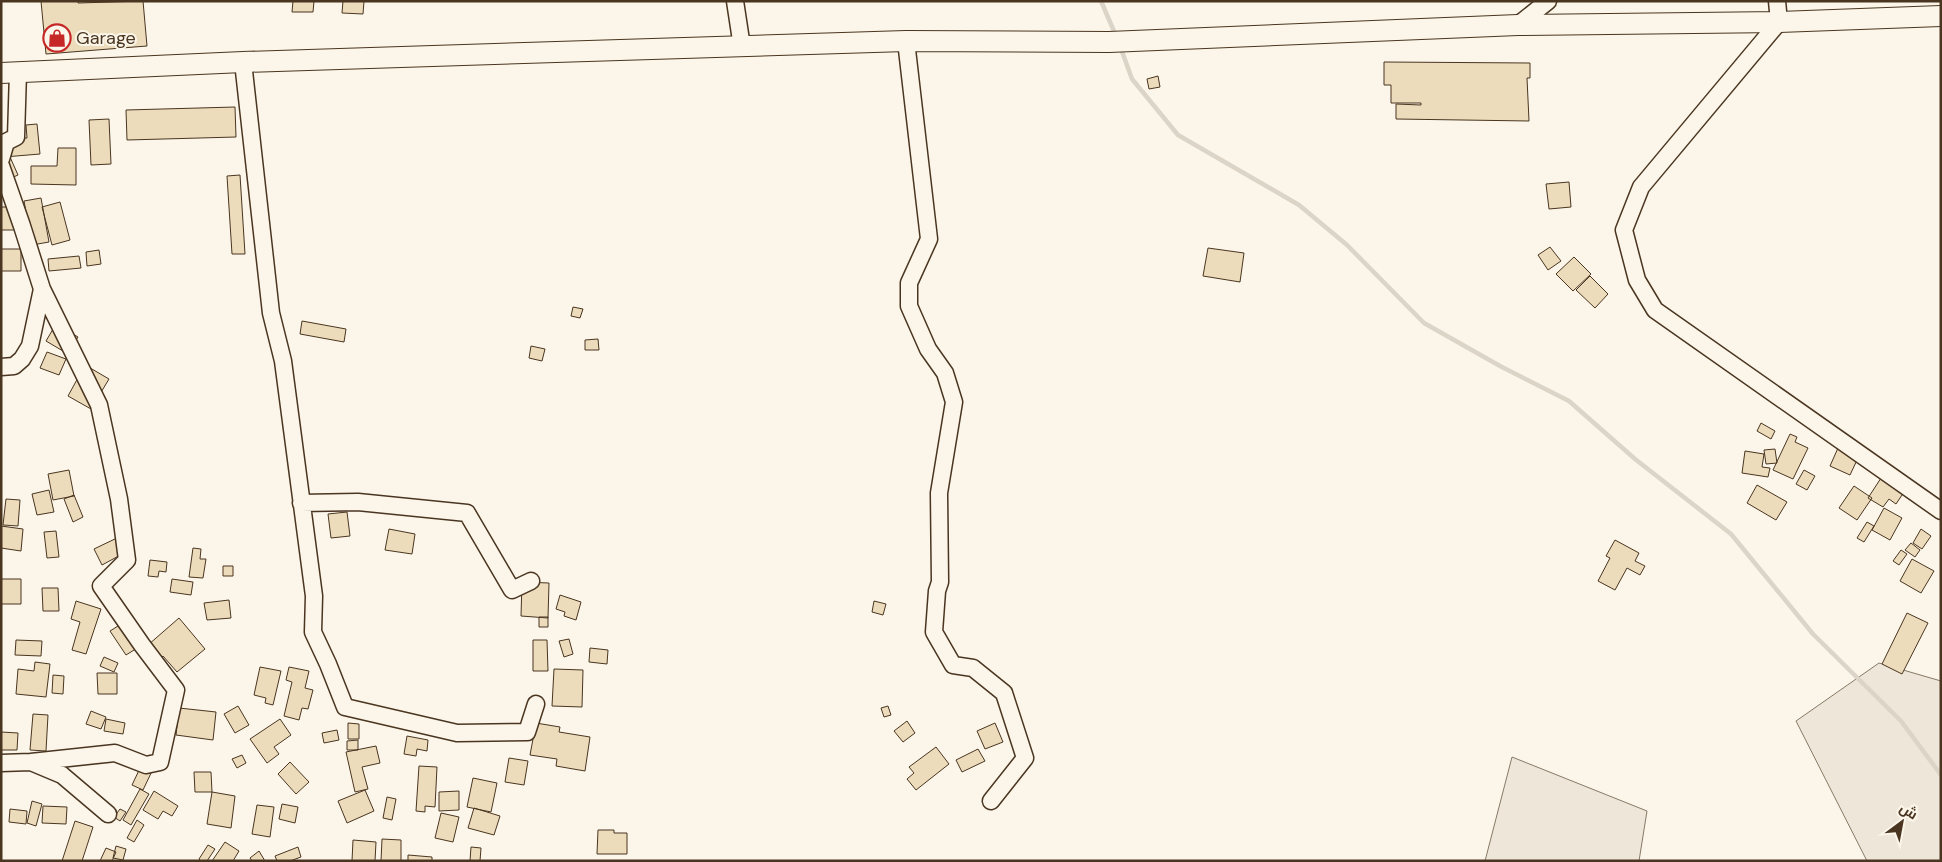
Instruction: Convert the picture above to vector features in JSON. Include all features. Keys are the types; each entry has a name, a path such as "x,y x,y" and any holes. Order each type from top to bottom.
{"main road":[{"path":"10,72 242,62 906,41 1109,42 1518,25 1779,22 1941,16"}],"street":[{"path":"735,1 742,47"},
{"path":"1518,25 1548,1"},
{"path":"1777,1 1779,22 1641,187 1624,230 1637,280 1655,310 1941,511"},
{"path":"906,41 929,239 909,283 909,306 928,349 945,373 954,402 939,493 940,582 936,591 934,632 953,665 973,668 1004,693 1025,758 992,801"},
{"path":"242,62 271,313 283,361 314,596 313,632 345,707 457,733 467,733 527,732 536,704"},
{"path":"1,159 6,142 16,137 10,72"},
{"path":"1,166 42,289 99,404 117,489 127,560 101,586 176,690 160,762 146,765 115,753 31,762 1,763"},
{"path":"1,367 14,366 27,353 42,289"},
{"path":"301,503 358,502 466,513 512,590 531,582"},
{"path":"31,762 62,775 108,814"}],"shaded area":[{"path":"1879,663 1941,681 1941,861 1867,861 1796,721"},
{"path":"1512,757 1647,811 1639,861 1485,861"}],"building":[{"path":"41,1 78,1 78,3 143,1 147,46 46,54"},
{"path":"293,1 314,1 313,12 292,12"},
{"path":"343,1 364,1 363,14 342,13"},
{"path":"1384,62 1530,63 1530,78 1527,78 1529,121 1396,119 1396,104 1421,105 1421,103 1391,103 1391,85 1384,85"},
{"path":"1158,76 1160,87 1149,89 1147,79"},
{"path":"235,107 236,137 127,140 126,110"},
{"path":"109,119 111,164 91,165 89,120"},
{"path":"37,124 40,154 4,157 2,140 27,138 26,125"},
{"path":"58,148 76,148 76,185 31,184 31,166 57,166"},
{"path":"10,157 18,175 7,180 1,167"},
{"path":"240,175 245,254 232,254 227,176"},
{"path":"1569,182 1571,207 1549,209 1546,184"},
{"path":"41,198 49,242 32,245 24,201"},
{"path":"60,202 70,240 52,245 42,207"},
{"path":"1,207 17,207 16,230 1,230"},
{"path":"1550,247 1561,261 1548,270 1538,255"},
{"path":"1208,248 1244,253 1240,282 1203,276"},
{"path":"1,249 21,249 21,271 1,271"},
{"path":"99,250 101,264 87,266 86,252"},
{"path":"79,256 81,268 49,271 48,259"},
{"path":"1574,257 1591,274 1573,291 1556,274"},
{"path":"1590,276 1608,294 1595,308 1576,290"},
{"path":"573,307 583,309 580,318 571,316"},
{"path":"302,321 346,329 344,342 300,334"},
{"path":"56,324 78,337 68,354 46,341"},
{"path":"598,339 599,350 585,350 585,340"},
{"path":"531,346 545,349 542,361 529,358"},
{"path":"47,352 66,359 59,375 40,368"},
{"path":"85,365 109,379 91,409 68,396"},
{"path":"1761,423 1775,431 1771,439 1757,431"},
{"path":"1790,434 1797,437 1795,442 1808,448 1793,479 1773,470"},
{"path":"1838,448 1858,458 1850,475 1830,466"},
{"path":"1775,449 1777,463 1766,464 1764,450"},
{"path":"1745,451 1764,454 1762,467 1770,468 1768,477 1742,473"},
{"path":"69,470 74,496 53,500 48,474"},
{"path":"1804,470 1815,476 1807,490 1796,484"},
{"path":"1881,478 1904,492 1896,504 1889,499 1883,507 1868,498"},
{"path":"1757,485 1787,502 1776,520 1747,503"},
{"path":"1854,486 1872,498 1857,520 1839,508"},
{"path":"49,490 54,512 37,515 32,494"},
{"path":"74,495 83,517 73,522 64,499"},
{"path":"6,499 20,500 18,526 3,525"},
{"path":"1884,508 1902,518 1890,540 1872,530"},
{"path":"347,512 350,536 331,538 328,514"},
{"path":"1867,522 1874,526 1864,542 1857,538"},
{"path":"1,526 23,529 21,551 1,548"},
{"path":"389,529 415,534 412,554 385,550"},
{"path":"1921,529 1931,536 1922,549 1913,543"},
{"path":"56,531 59,557 47,558 44,532"},
{"path":"119,537 126,552 102,565 94,549"},
{"path":"1615,540 1639,553 1635,561 1645,566 1640,575 1627,568 1615,590 1598,581 1610,558 1606,556"},
{"path":"1911,543 1920,550 1915,557 1905,550"},
{"path":"193,548 201,549 200,559 206,559 203,578 189,577"},
{"path":"1901,550 1907,554 1899,565 1893,561"},
{"path":"1912,559 1934,571 1921,593 1900,581"},
{"path":"150,560 167,562 166,572 159,571 158,577 148,576"},
{"path":"223,566 233,566 233,576 223,576"},
{"path":"1,579 21,579 21,604 1,604"},
{"path":"172,579 193,582 191,595 170,592"},
{"path":"522,582 549,583 548,618 521,616"},
{"path":"42,588 58,588 59,611 43,611"},
{"path":"560,595 581,602 576,620 564,616 565,612 556,609"},
{"path":"229,600 231,618 207,620 204,603"},
{"path":"76,601 101,609 86,654 72,650 80,622 71,619"},
{"path":"874,601 886,604 883,615 872,612"},
{"path":"1907,613 1928,623 1902,674 1882,664"},
{"path":"539,617 548,617 548,627 539,627"},
{"path":"131,618 147,642 126,655 110,631"},
{"path":"179,618 205,649 177,672 163,656 160,659 148,645"},
{"path":"569,639 573,654 564,657 559,641"},
{"path":"16,640 42,641 41,656 15,655"},
{"path":"533,640 547,640 548,671 533,671"},
{"path":"590,648 608,650 607,664 589,662"},
{"path":"104,657 118,663 114,672 100,666"},
{"path":"35,662 50,664 46,697 16,694 18,669 34,671"},
{"path":"260,667 281,671 273,705 265,703 266,698 254,695"},
{"path":"289,667 309,671 305,688 313,690 308,709 302,708 299,720 284,716 292,682 286,680"},
{"path":"554,669 583,670 582,707 552,706"},
{"path":"97,673 117,673 117,694 98,694"},
{"path":"53,675 64,676 63,694 52,693"},
{"path":"238,706 249,725 235,733 224,714"},
{"path":"888,706 891,715 884,717 881,708"},
{"path":"179,708 216,712 213,740 176,735"},
{"path":"91,711 106,717 101,729 86,724"},
{"path":"33,714 48,715 46,751 30,750"},
{"path":"106,719 125,723 123,734 104,731"},
{"path":"280,719 291,735 274,747 279,754 267,763 250,739"},
{"path":"907,721 915,733 903,742 894,731"},
{"path":"348,723 359,724 359,739 348,739"},
{"path":"536,723 560,727 559,732 590,737 585,771 556,766 557,759 530,755"},
{"path":"995,723 1003,742 985,749 977,731"},
{"path":"337,730 339,740 324,743 322,733"},
{"path":"1,732 18,733 17,750 1,750"},
{"path":"407,736 428,740 427,751 417,749 416,756 404,754"},
{"path":"358,740 358,750 347,750 347,741"},
{"path":"376,746 380,763 362,767 368,789 355,792 346,752"},
{"path":"936,747 949,764 916,790 907,779 914,773 909,767"},
{"path":"978,749 985,761 962,772 956,760"},
{"path":"242,755 246,763 237,768 232,759"},
{"path":"509,758 528,761 524,785 505,782"},
{"path":"290,762 309,782 296,794 278,774"},
{"path":"142,764 153,769 143,790 132,785"},
{"path":"419,766 437,767 435,807 425,806 425,812 416,811"},
{"path":"194,772 211,772 212,792 195,792"},
{"path":"473,778 497,783 491,812 467,807"},
{"path":"140,789 149,794 131,825 123,820"},
{"path":"365,790 374,811 347,823 338,801"},
{"path":"154,791 178,806 172,816 163,811 158,819 143,810"},
{"path":"459,791 459,810 439,811 439,792"},
{"path":"212,792 235,796 231,828 207,824"},
{"path":"387,797 396,799 392,820 383,818"},
{"path":"32,801 42,804 36,826 27,823"},
{"path":"282,804 298,807 295,823 279,819"},
{"path":"257,805 274,807 270,837 252,834"},
{"path":"43,806 67,807 66,824 42,823"},
{"path":"474,808 500,816 494,835 468,828"},
{"path":"10,809 27,811 26,824 9,822"},
{"path":"120,809 126,812 120,821 114,817"},
{"path":"441,813 459,817 453,842 435,838"},
{"path":"137,820 144,825 134,842 127,838"},
{"path":"75,821 93,827 82,861 62,861"},
{"path":"598,830 614,830 614,833 627,833 627,854 597,854"},
{"path":"382,839 401,840 401,861 381,861"},
{"path":"353,840 376,842 375,861 352,861"},
{"path":"225,842 239,851 233,861 212,861"},
{"path":"208,845 215,849 207,861 201,861 199,859"},
{"path":"116,846 126,849 123,860 113,858"},
{"path":"298,847 301,857 290,861 277,861 275,856"},
{"path":"471,847 481,848 480,861 470,861"},
{"path":"106,848 116,852 112,861 100,861"},
{"path":"259,851 265,861 252,861 250,858"},
{"path":"408,855 432,857 432,861 408,861"}],"waterway":[{"path":"1101,1 1116,36"},
{"path":"1120,46 1132,79 1178,135 1299,205 1347,245 1424,323 1500,366 1569,401 1635,459 1731,534 1813,634 1901,721 1941,775"}],"place":[{"name":"Garage","path":"57,38"}]}
